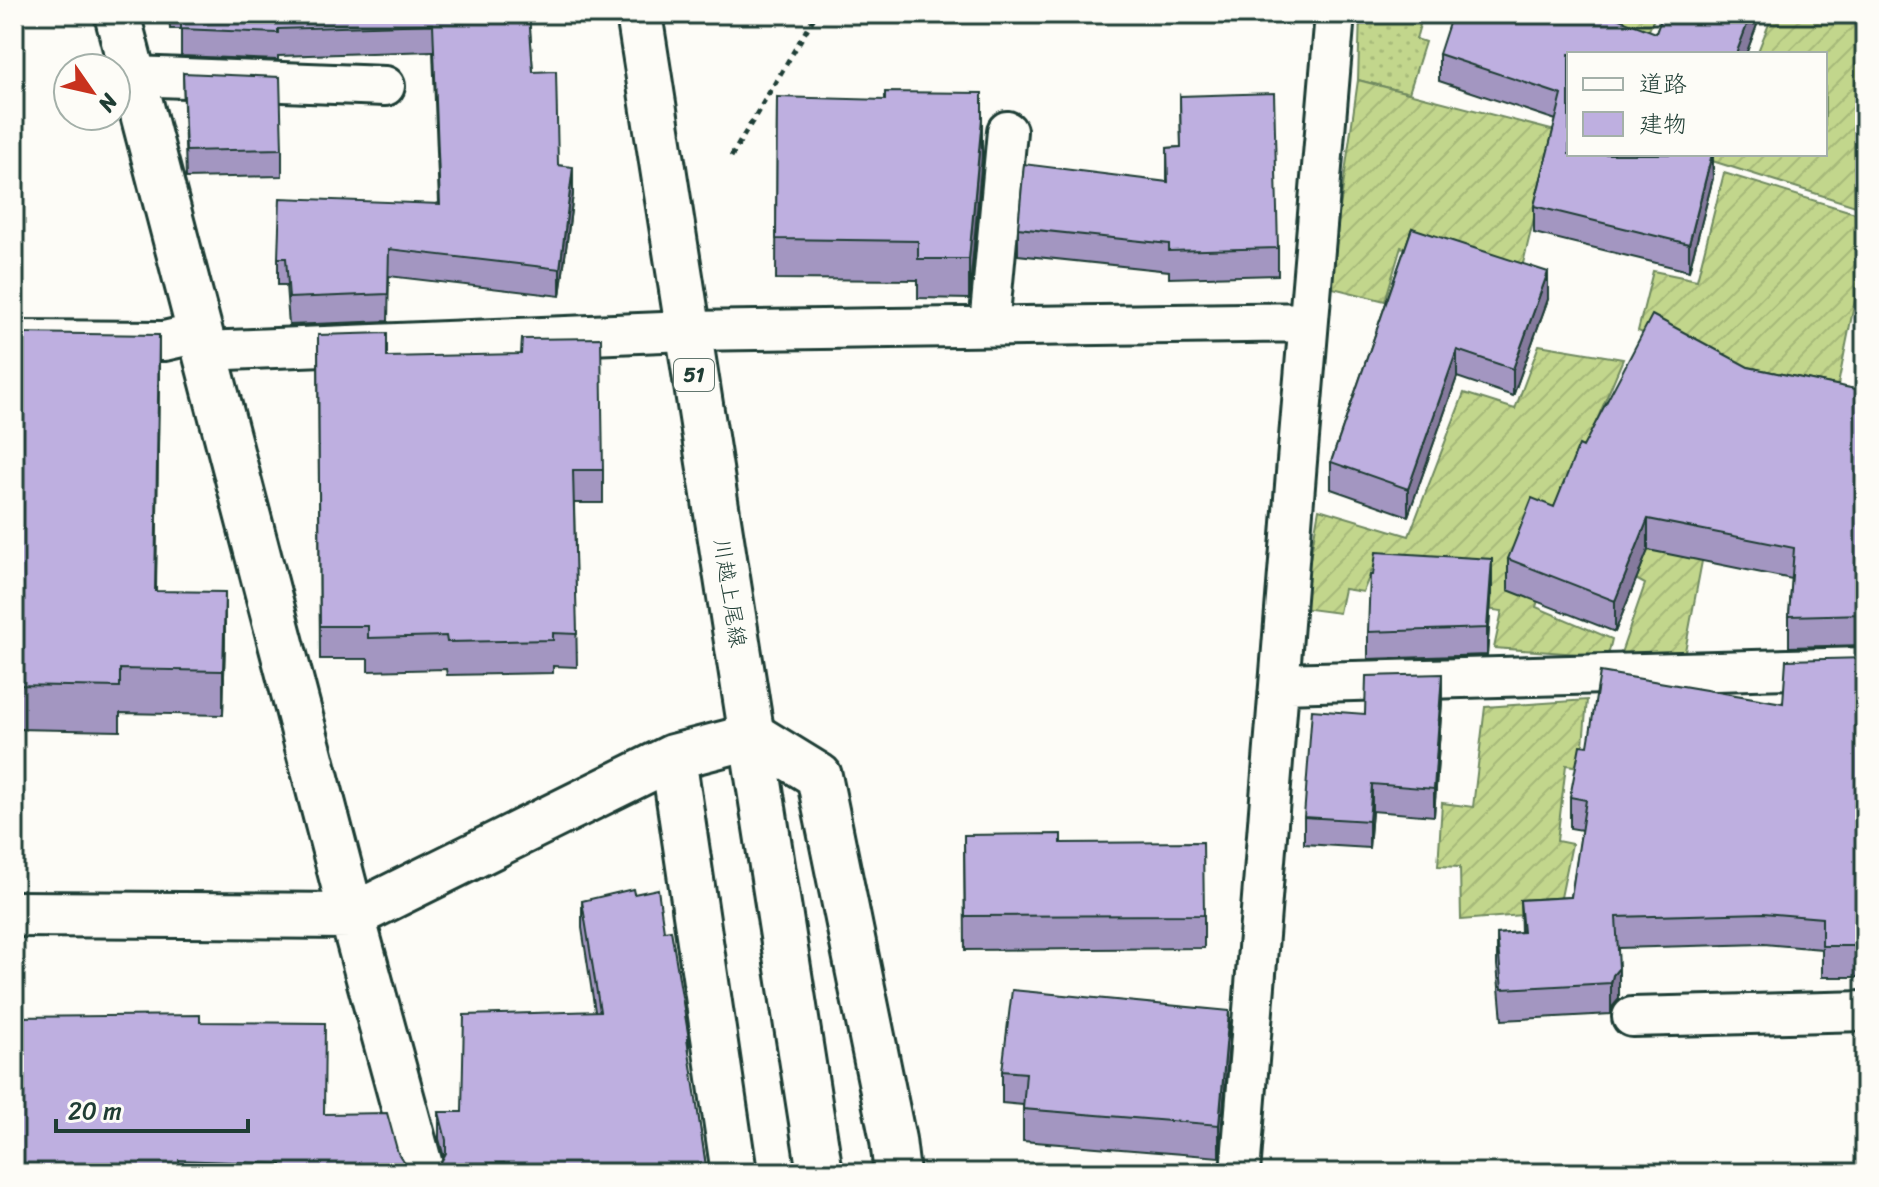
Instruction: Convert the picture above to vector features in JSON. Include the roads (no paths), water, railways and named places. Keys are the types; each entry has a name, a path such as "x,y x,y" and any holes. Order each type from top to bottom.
{"street":[{"path":"117,14 422,1173"},
{"name":"川越上尾線","path":"639,14 820,1173"},
{"path":"14,914 352,916 673,757 754,736 819,776 893,1140 897,1173"},
{"path":"673,757 734,1173"}],"lane":[{"path":"1240,1173 1281,683 1307,322 1335,14"},
{"path":"135,76 385,86"},
{"path":"989,326 1007,131"},
{"path":"14,340 202,342 1307,322"},
{"path":"1281,683 1865,667"},
{"path":"1632,1017 1865,1011"}]}
